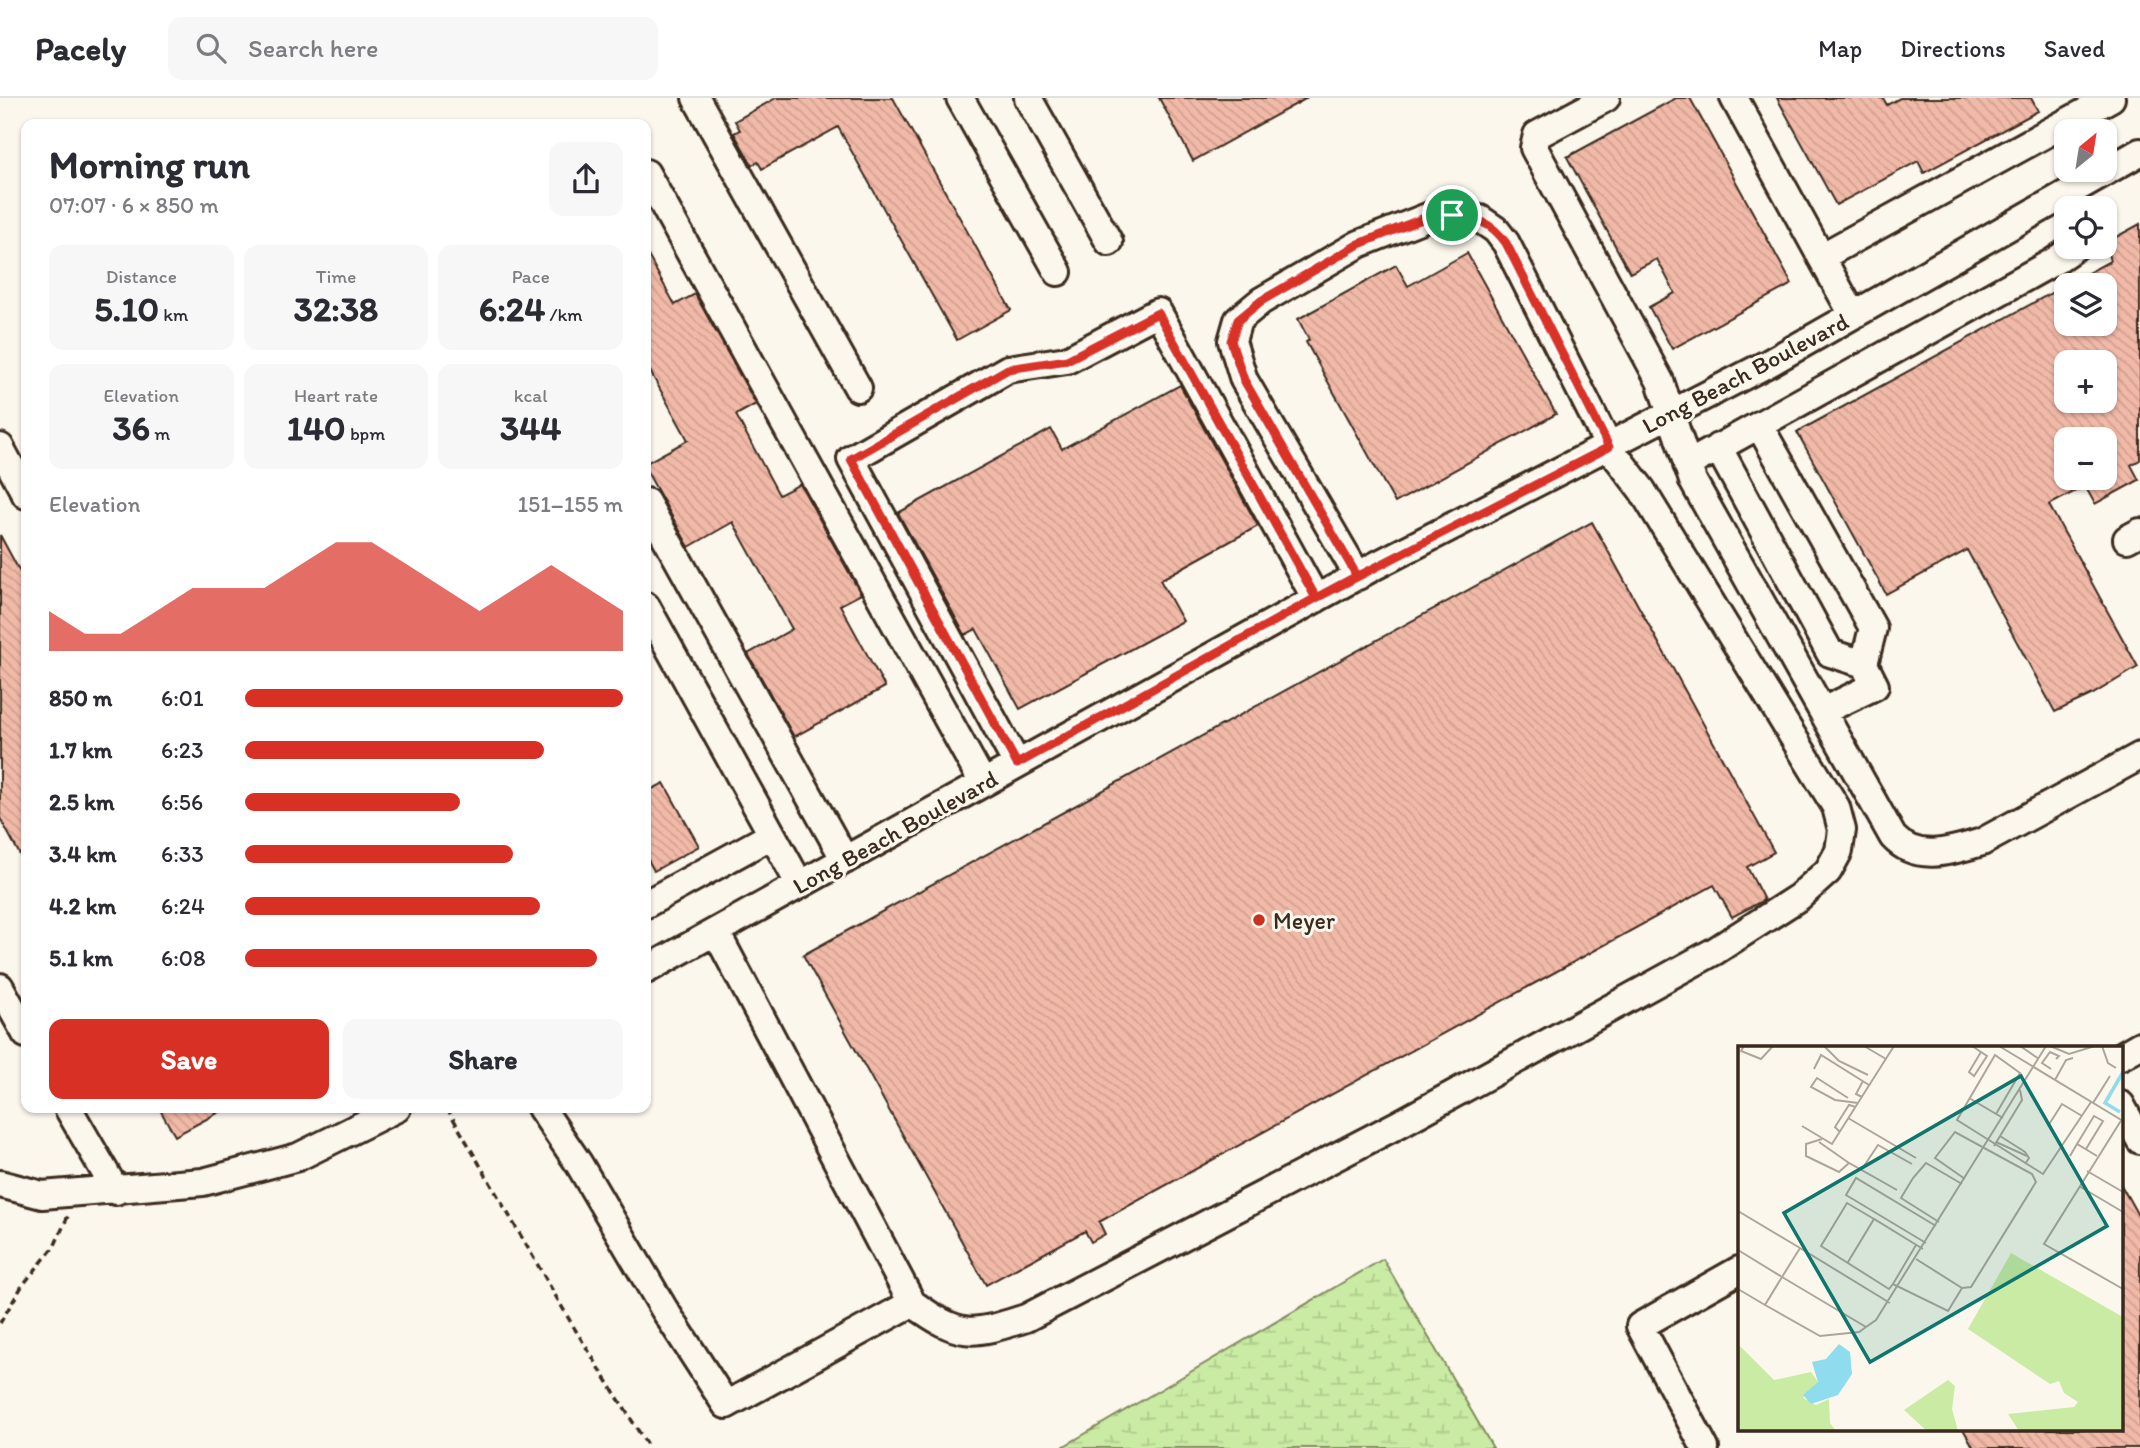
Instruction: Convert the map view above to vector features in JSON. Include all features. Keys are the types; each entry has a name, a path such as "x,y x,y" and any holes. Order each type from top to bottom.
{"street":[{"path":"960,98 1058,272"},
{"path":"1028,98 1109,242"},
{"path":"1606,98 1537,135 1534,148 1660,381 1668,414 1693,481 1893,837 1908,850 1919,852 1958,849 1982,842 2140,756"},
{"path":"1734,98 1853,315"},
{"path":"1821,257 2111,98"},
{"path":"701,100 858,388"},
{"name":"Long Beach Boulevard","path":"2083,196 2140,152"},
{"path":"651,186 983,783"},
{"name":"Long Beach Boulevard","path":"651,967 1316,598 1609,447 1853,315 2054,211"},
{"path":"716,932 912,1303 940,1323 957,1330 980,1333 1026,1318 1399,1124 1690,964 1799,897 1828,872 1839,851 1842,830 1836,807 1642,490 1609,447 1506,243 1496,230 1480,219 1432,215 1359,244 1261,301 1238,320 1231,341 1244,380 1357,576"},
{"path":"1687,464 2057,259"},
{"path":"1017,764 851,459 1008,369 1067,360 1158,313 1316,598"},
{"path":"1759,425 1873,628 1869,675 1823,711"},
{"path":"0,447 21,486"},
{"path":"1718,447 1830,653 1869,675"},
{"path":"651,511 845,860"},
{"path":"651,615 800,885"},
{"path":"651,901 772,835"},
{"path":"0,987 21,1025"},
{"path":"2122,1055 2140,1045"},
{"path":"2122,1107 2140,1140"},
{"path":"71,1113 116,1191"},
{"path":"544,1113 579,1164 664,1310 726,1405 912,1303"},
{"path":"0,1184 42,1195 203,1182 298,1157 367,1115"},
{"path":"1704,1448 1640,1326 1738,1271"}],"path":[{"path":"450,1113 573,1325 649,1448"},
{"path":"0,1324 22,1286 59,1238 69,1212 66,1194"}],"green space":[{"path":"1383,1259 1493,1448 1061,1448"}],"building":[{"path":"776,98 893,98 1011,310 957,340 838,127 762,169 758,162 752,165 734,133 740,130 735,121"},
{"path":"1159,98 1307,98 1193,161"},
{"path":"1676,98 1690,98 1792,284 1672,349 1649,307 1675,293 1657,259 1630,273 1567,157"},
{"path":"1777,98 1883,98 1887,105 1900,98 2031,98 2038,111 1924,173 1918,161 1836,205"},
{"path":"2140,224 2140,460 2131,465 2139,480 2095,504 2087,490 2117,490 2117,427 2054,427 2054,490 2077,490 2049,505 2138,667 2093,694 2055,712 1967,550 1886,594 1797,432 2054,292 2054,336 2117,336 2117,273 2088,273 2117,259 2117,236"},
{"path":"1467,253 1556,414 1395,503 1306,342 1309,340 1298,319 1396,265 1408,286"},
{"path":"651,261 675,305 695,294 756,404 736,415 779,495 800,484 861,594 840,605 885,687 794,737 748,654 792,629 733,522 689,547 651,479 651,460 688,440 651,373"},
{"path":"1180,385 1258,526 1160,580 1183,621 1020,709 976,629 965,635 898,513 1051,429 1062,449"},
{"name":"Meyer","path":"1592,522 1774,852 1747,867 1764,900 1732,917 1714,885 1099,1222 1105,1234 1091,1242 1085,1231 986,1285 803,955"},
{"path":"0,535 21,574 21,857 0,818"},
{"path":"664,783 699,846 654,871 651,865 651,790"},
{"path":"162,1113 218,1113 175,1136"},
{"path":"2122,1187 2140,1219 2140,1448 1974,1448 1964,1430 2122,1430"}],"place":[{"name":"Meyer","path":"1259,920"}],"route":[{"path":"1452,215 1432,215 1359,244 1261,301 1238,320 1231,341 1244,380 1357,576 1017,764 885,526 851,459 1008,369 1067,360 1158,313 1316,598 1375,566 1609,447 1506,243 1496,230 1480,219 1452,215"}]}
